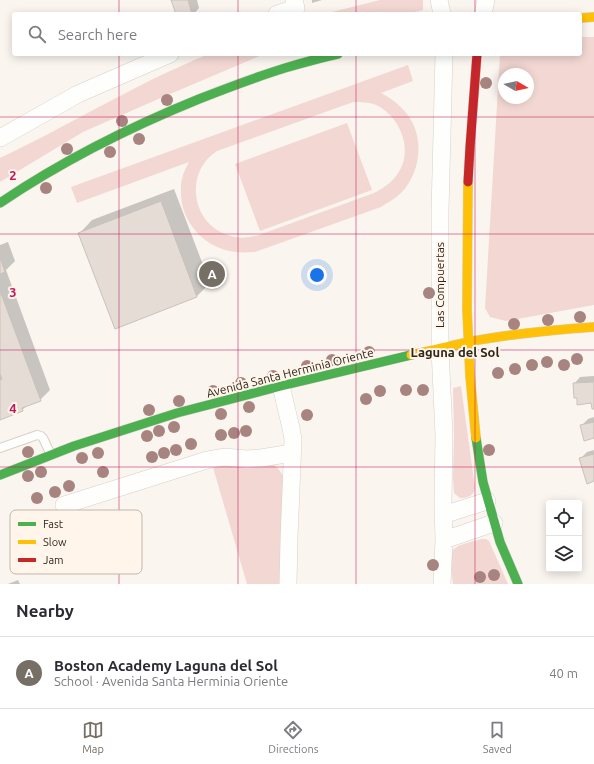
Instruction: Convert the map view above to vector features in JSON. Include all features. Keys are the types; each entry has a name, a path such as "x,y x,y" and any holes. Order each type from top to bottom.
{"street":[{"path":"283,12 296,8 294,0"},
{"path":"440,0 442,12"},
{"path":"483,12 486,0"},
{"path":"582,18 594,17"},
{"path":"0,138 78,94 165,56"},
{"path":"0,203 49,172 129,129 204,97 290,66 330,56"},
{"name":"Las Compuertas","path":"442,584 444,540 444,435 440,349 440,212 444,56"},
{"path":"478,56 468,190 467,273 470,376 476,443 487,501 500,542 518,584"},
{"name":"Avenida Santa Herminia Oriente","path":"0,475 74,446 177,413 281,386 469,342 536,332 594,327"},
{"path":"281,386 292,435 288,584"},
{"path":"64,505 207,460 224,457 247,459 262,458 292,453"},
{"path":"443,515 487,501"},
{"path":"444,540 494,523"}],"lane":[{"path":"0,448 37,435 43,438 51,455"}],"shaded area":[{"path":"380,0 423,0 423,10 415,12 332,12"},
{"path":"582,37 594,37 594,305 506,321 490,317 485,308 498,88 498,104 534,104 534,68 499,68 500,56 582,56"},
{"path":"204,56 259,56 83,132 0,182 0,158 182,65"},
{"path":"408,65 413,81 381,93 392,99 407,114 413,123 418,144 416,165 408,185 394,199 381,207 255,252 239,252 227,250 209,243 189,222 182,204 181,182 189,162 77,203 71,187","holes":["354,102 373,104 384,110 391,116 401,132 404,141 404,159 399,172 386,186 374,193 251,237 239,238 228,235 216,229 206,220 200,209 196,196 196,184 200,171 206,160 217,151"]},
{"path":"347,123 372,190 260,231 235,164"},
{"path":"461,386 475,488 470,496 465,498 460,498 454,493 453,478 453,388"},
{"path":"271,463 281,472 283,476 282,579 279,584 247,584 212,464"},
{"path":"482,539 489,541 508,584 453,584 451,560 452,552 456,547"}],"building":[{"path":"171,0 188,0 191,12 175,12"},
{"path":"161,201 197,297 115,329 78,233"},
{"path":"0,257 5,272 0,274"},
{"path":"0,291 41,401 22,408 23,411 0,420 0,380 2,379 0,374"},
{"path":"594,382 594,409 592,409 591,403 577,405 577,398 574,398 573,383"},
{"path":"594,422 594,438 584,441 580,425"},
{"path":"594,454 594,481 587,484 579,458"}],"traffic: fast":[{"path":"0,203 72,159 148,121 199,99 263,75 330,56"},
{"path":"0,475 74,446 177,413 411,355"},
{"path":"476,438 483,482 500,542 518,584"}],"traffic: slow":[{"path":"582,18 594,17"},
{"path":"468,182 467,309 470,376 476,438"},
{"path":"411,355 468,342 500,337 594,327"}],"traffic: jam":[{"path":"468,182 477,56"}],"place":[{"name":"Boston Academy Laguna del Sol","path":"212,274"}],"district":[{"name":"Laguna del Sol","path":"455,352"}]}
